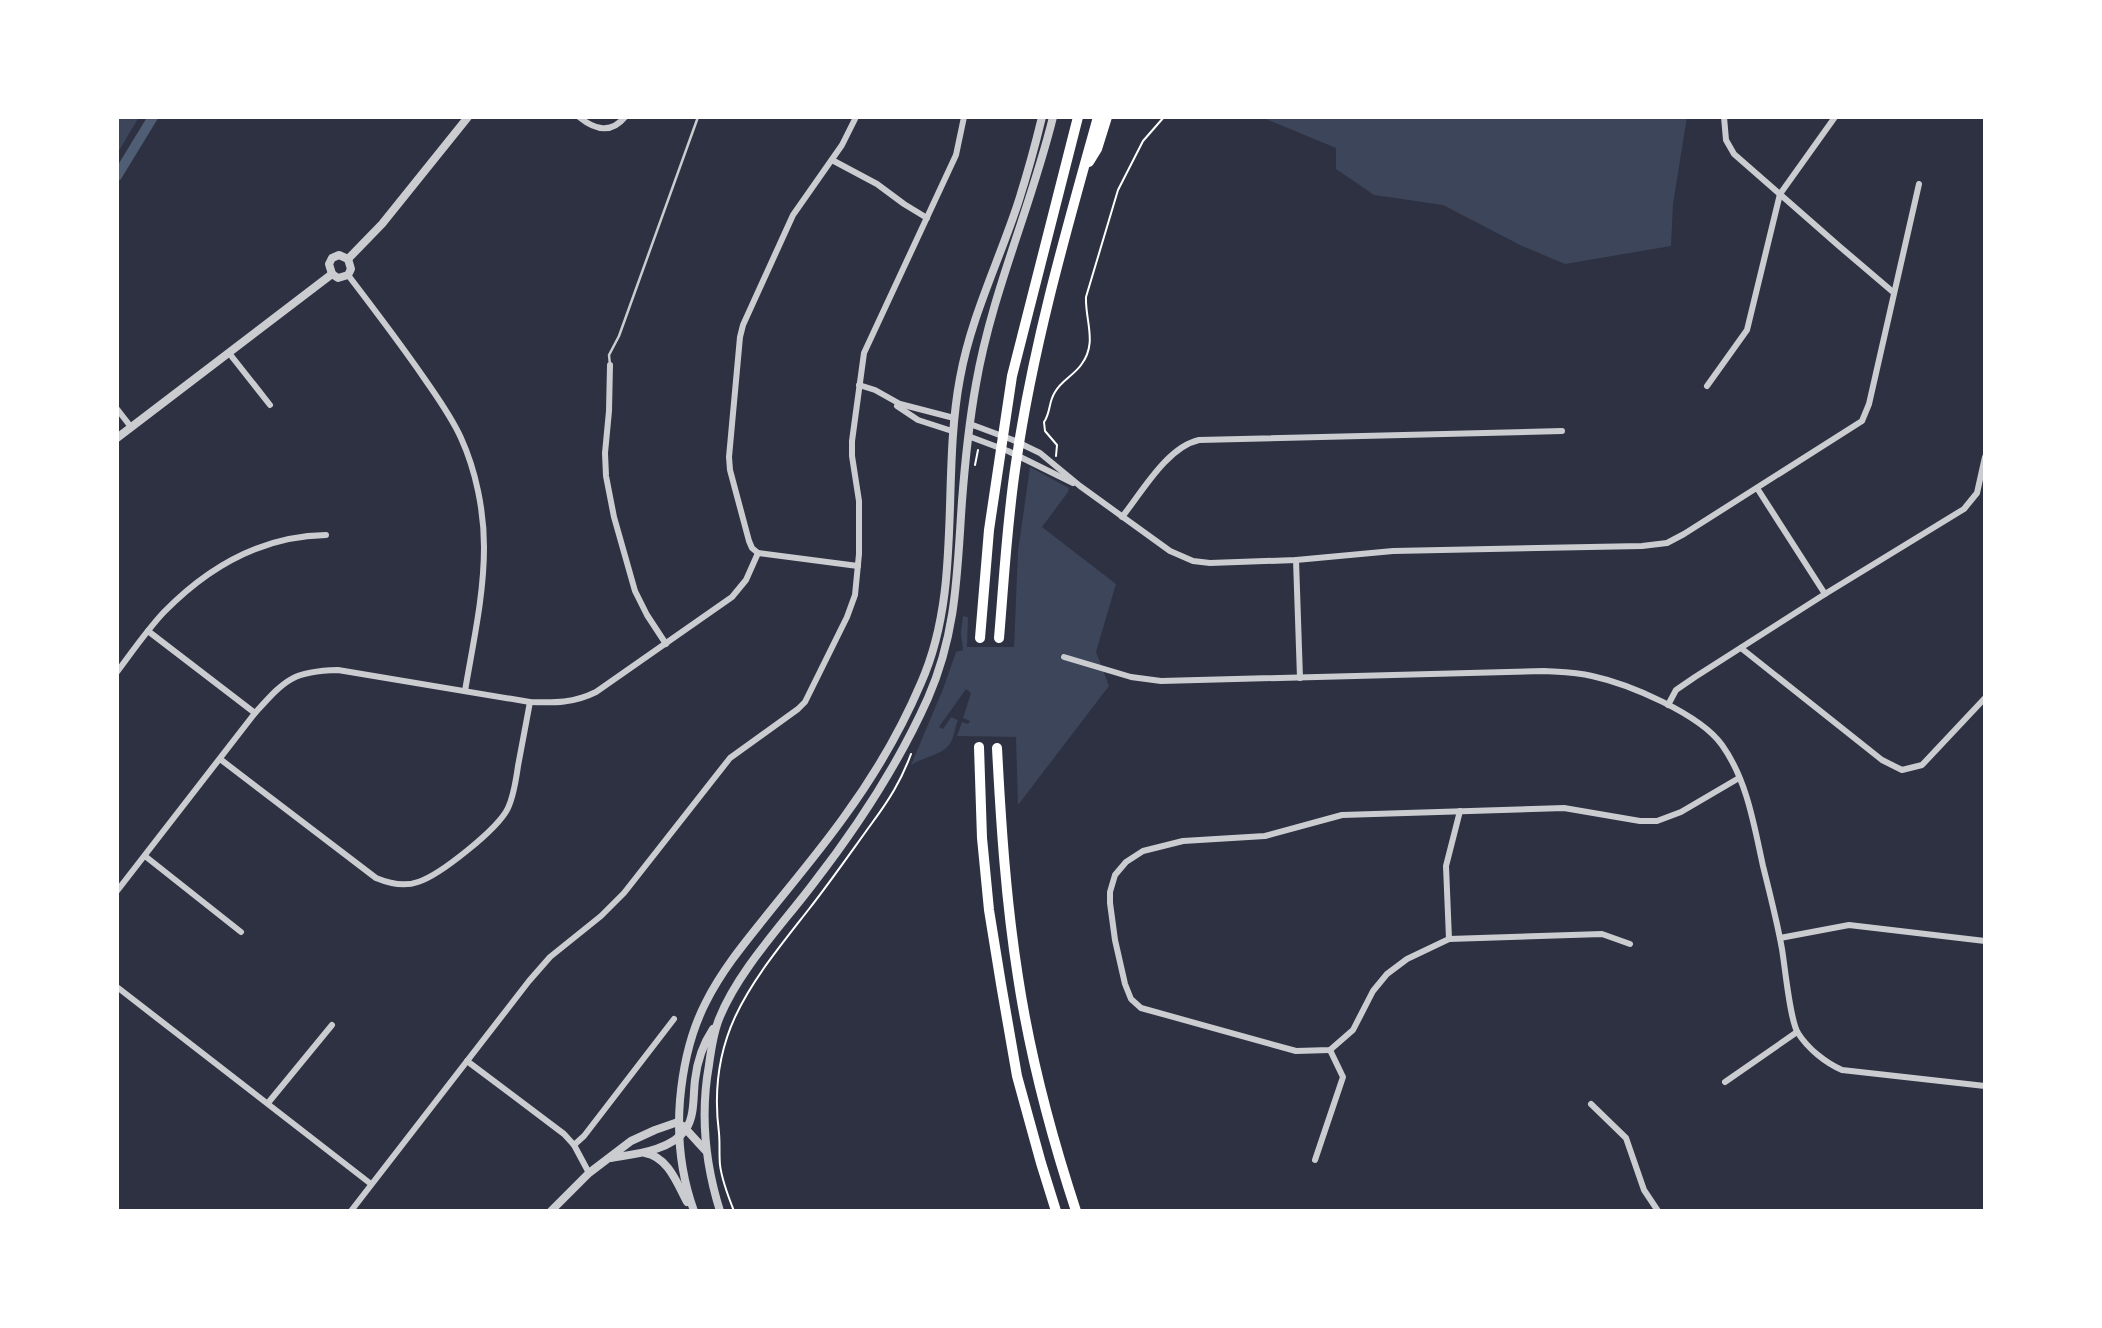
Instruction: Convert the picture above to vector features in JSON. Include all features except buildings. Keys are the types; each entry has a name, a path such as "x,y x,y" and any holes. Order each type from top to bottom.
{"highway":[{"path":"980,638 989,530 1010,389 1028,307 1078,117"},
{"path":"999,638 1007,532 1025,411 1039,342 1098,117"},
{"path":"1083,170 1097,149 1107,117"},
{"path":"979,747 982,838 1000,984 1017,1076 1056,1211"},
{"path":"998,748 1002,834 1018,980 1037,1075 1058,1157 1076,1211"}],"street":[{"path":"348,259 382,224 468,117"},
{"path":"579,117 596,128 609,129 620,124 625,117"},
{"path":"856,117 846,139 786,229 743,324 729,457 730,470 752,548 758,553 858,566"},
{"path":"351,1211 550,957 601,916 624,893 730,758 805,702 853,604 858,566 859,501 852,441 864,353 956,155 964,117"},
{"path":"692,1211 683,1169 678,1122 685,1059 697,1022 727,966 853,804 888,748 922,682 938,633 945,588 952,431 966,352 1018,204 1042,117"},
{"path":"611,1158 640,1153 670,1142 686,1129 691,1119 695,1078 705,1042 744,974 868,808 899,756 927,699 941,664 954,611 968,436 980,361 990,320 1037,178 1053,117"},
{"path":"1724,117 1726,141 1734,154 1893,292"},
{"path":"1707,386 1747,330 1780,194 1835,117"},
{"path":"832,160 877,184 927,218"},
{"path":"889,399 954,418 1035,450 1122,517 1185,559 1210,563 1296,560 1393,551 1667,543 1861,421 1869,404 1919,184"},
{"path":"338,255 348,259 351,269 348,275 338,278 332,274 329,268 332,258 338,255"},
{"path":"117,438 332,274"},
{"path":"348,275 408,354 445,409 461,438 475,479 484,547 481,600 465,691"},
{"path":"229,354 271,405"},
{"path":"610,365 605,453 612,507 635,591 666,644"},
{"path":"859,385 875,390 915,418 986,442 1087,491"},
{"path":"117,409 131,427"},
{"path":"1122,517 1171,455 1185,444 1199,440 1562,431"},
{"path":"1668,705 1676,690 1964,509 1977,493 1985,457"},
{"path":"1757,488 1825,594"},
{"path":"117,671 163,613 186,591 219,567 264,543 304,535 326,535"},
{"path":"117,891 255,713 283,684 295,676 309,671 354,671 530,702 581,700 732,597 746,580 758,553"},
{"path":"1296,560 1300,678"},
{"path":"148,631 255,713"},
{"path":"1741,648 1882,760 1902,770 1922,765 1985,698"},
{"path":"1064,657 1131,677 1161,681 1563,672 1611,681 1668,705 1699,723 1717,739 1739,778 1750,808 1780,938 1797,1032 1827,1063 1842,1070 1985,1086"},
{"path":"219,759 376,878 386,883 417,883 483,838 504,816 513,795 530,702"},
{"path":"1630,944 1602,934 1448,939 1407,960 1387,974 1373,991 1353,1030 1330,1050 1296,1051 1141,1007 1131,999 1125,984 1110,892 1115,875 1136,854 1153,847 1183,841 1265,836 1342,815 1564,808 1640,821 1657,821 1681,812 1739,778"},
{"path":"1448,939 1446,866 1460,811"},
{"path":"145,856 241,932"},
{"path":"1780,938 1849,925 1985,941"},
{"path":"117,987 371,1184"},
{"path":"573,1145 583,1136 674,1019"},
{"path":"719,1020 712,1044 703,1121 713,1190 720,1211"},
{"path":"268,1103 332,1025"},
{"path":"1725,1082 1797,1032"},
{"path":"1315,1160 1343,1077 1330,1050"},
{"path":"467,1061 564,1134 589,1172"},
{"path":"1591,1104 1626,1138 1644,1190 1658,1211"},
{"path":"678,1122 706,1152"},
{"path":"551,1211 589,1172 639,1137 678,1122"},
{"path":"640,1153 652,1154 665,1164 692,1211"}],"lane":[{"path":"610,365 609,355 619,336 698,117"}],"path":[{"path":"1049,450 1057,457 1058,445 1043,427 1052,398 1058,387 1081,366 1090,347 1091,333 1086,297 1118,190 1143,141 1164,117"}],"shaded area":[{"path":"117,117 139,117 117,154"},
{"path":"1261,117 1687,117 1673,204 1671,246 1565,264 1522,246 1443,205 1374,195 1336,169 1336,148"},
{"path":"1030,467 1069,488 1042,527 1116,584 1096,652 1109,686 1018,805 1016,737 957,736 962,722 968,724 970,721 963,718 971,693 966,689 939,727 943,729 951,717 958,720 951,742 938,753 911,765 956,652 963,650 963,616 968,617 967,647 1014,647 1018,551"}],"waterway":[{"path":"117,176 153,117"}]}
